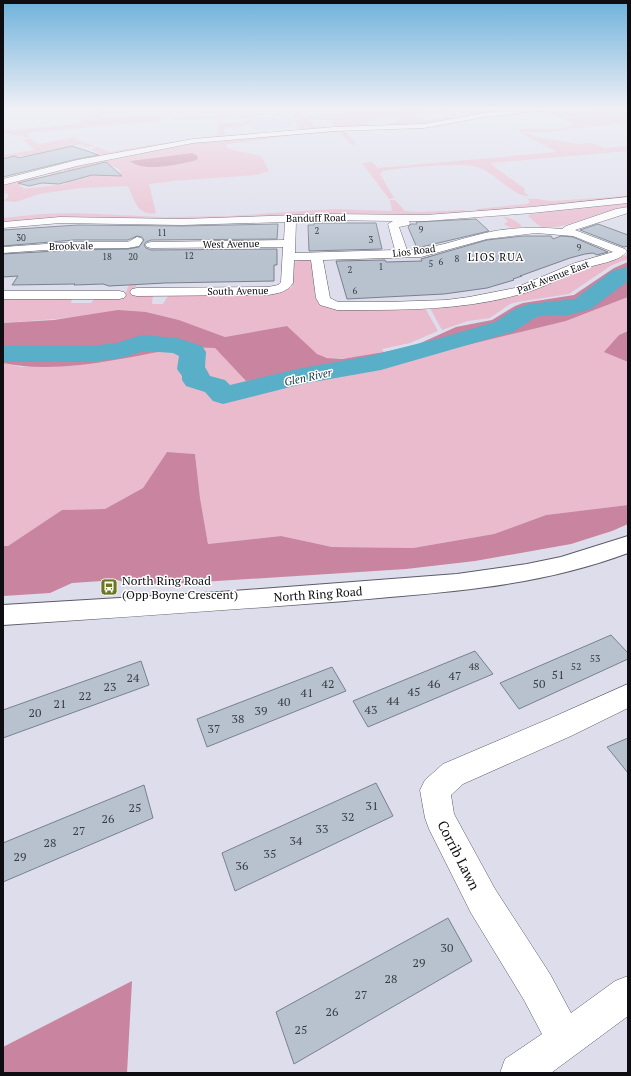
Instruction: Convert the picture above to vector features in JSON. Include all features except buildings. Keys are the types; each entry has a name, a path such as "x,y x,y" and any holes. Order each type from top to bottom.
{"main road":[{"name":"North Ring Road","path":"3,615 226,601 473,581 549,568 595,556 628,544"}],"street":[{"path":"3,182 77,163 102,158"},
{"name":"Banduff Road","path":"3,225 54,220 182,222 327,217 412,218 513,211 628,200"},
{"path":"566,231 570,228 620,211 628,210"},
{"path":"513,211 536,230"},
{"path":"290,257 291,218"},
{"path":"499,220 498,223 508,232"},
{"path":"402,254 393,224 405,223"},
{"name":"Lios Road","path":"290,257 402,254 432,250 472,239 508,232 536,230 566,231"},
{"name":"Park Avenue East","path":"317,257 323,298 325,302 337,306 446,304 497,296 538,284 579,266 618,254 621,251 581,234 566,231"},
{"name":"Brookvale","path":"3,250 74,245 128,245 135,244 137,240"},
{"name":"West Avenue","path":"151,245 172,249 290,243"},
{"name":"South Avenue","path":"137,292 160,297 278,290 286,286 290,257"},
{"path":"3,295 85,298 119,295"},
{"name":"Corrib Lawn","path":"565,1040 538,987 483,901 472,880 440,818 435,790 453,774 561,727 628,695"},
{"path":"520,1073 628,994"}],"shaded area":[{"path":"10,158 46,167 37,168 3,159"},
{"path":"43,158 87,158 56,165 49,164"},
{"path":"113,158 151,158 130,161 168,158 263,158 269,171 256,175 149,184 156,213 141,210 135,202 128,186 80,188 39,194 16,202 3,201 8,197 8,194 3,193 3,183 38,176 37,178 19,183 21,184 20,186 24,188 22,189 67,184 54,180 61,176 55,174 44,174 58,170 63,172 83,172 91,175 121,171 115,167 107,165 75,170 59,169"},
{"path":"152,158 197,158 197,160 181,164 153,167 136,165 130,161"},
{"path":"487,158 546,158 491,163 525,189 524,192 529,196 517,193 484,170 477,167 445,165 383,171 380,174 394,198 389,199 362,163 372,162 378,168"},
{"path":"628,196 628,198 516,208 478,211 476,209 527,204 530,202 528,199 552,201"},
{"path":"390,200 395,200 405,211 419,212 464,210 466,212 396,216 323,214 205,219 57,217 3,223 3,218 42,214 74,213 163,217 229,216 333,209 392,211"},
{"path":"628,204 628,207 619,208 558,227 548,228 540,226 528,216 532,214 597,205"},
{"path":"503,217 514,220 522,226 515,228 504,224 508,221"},
{"path":"628,255 628,259 612,265 569,294 510,304 490,318 468,321 442,330 430,308 560,278 602,261"},
{"path":"305,259 312,262 315,297 319,304 425,308 438,331 410,343 382,349 384,352 340,359 324,357 317,354 305,345 287,326 225,337 179,320 146,312 3,323 3,299 69,298 72,299 71,303 91,303 95,298 126,292 130,282 138,282 132,295 153,295 152,304 163,304 168,296 278,293 292,287 294,263"},
{"path":"628,262 628,297 566,321 368,369 325,376 291,376 246,381 215,348 184,347 117,360 70,366 24,366 3,363 3,323 54,320 118,310 146,312 179,320 225,337 287,326 317,354 327,358 342,359 414,346 456,327 492,320 515,306 523,303 574,295 614,268"},
{"path":"628,297 628,331 619,335 605,352 628,362 628,505 546,515 494,534 413,548 332,547 281,536 208,544 200,498 195,454 167,452 143,488 105,509 62,510 8,546 3,546 3,363 21,367 199,346 215,348 246,381 291,376 325,376 566,321"},
{"path":"628,331 628,362 604,352 619,335"},
{"path":"167,452 195,454 200,498 208,544 281,536 332,547 413,548 494,534 546,515 628,505 628,524 612,531 571,544 475,561 406,569 138,586 117,580 72,583 50,593 3,596 3,546 8,546 62,510 105,509 143,488"},
{"path":"132,981 127,1073 3,1073 3,1047"}],"waterway":[{"name":"Glen River","path":"3,354 91,354 121,350 142,343 177,346 193,352 191,369 196,374 196,380 215,386 223,395 302,376 371,364 453,342 504,327 524,314 537,309 569,308 583,304 620,276 628,274"}],"place":[{"name":"North Ring Road (Opp Boyne Crescent)","path":"109,587"}],"district":[{"name":"LIOS RUA","path":"496,257"}]}
